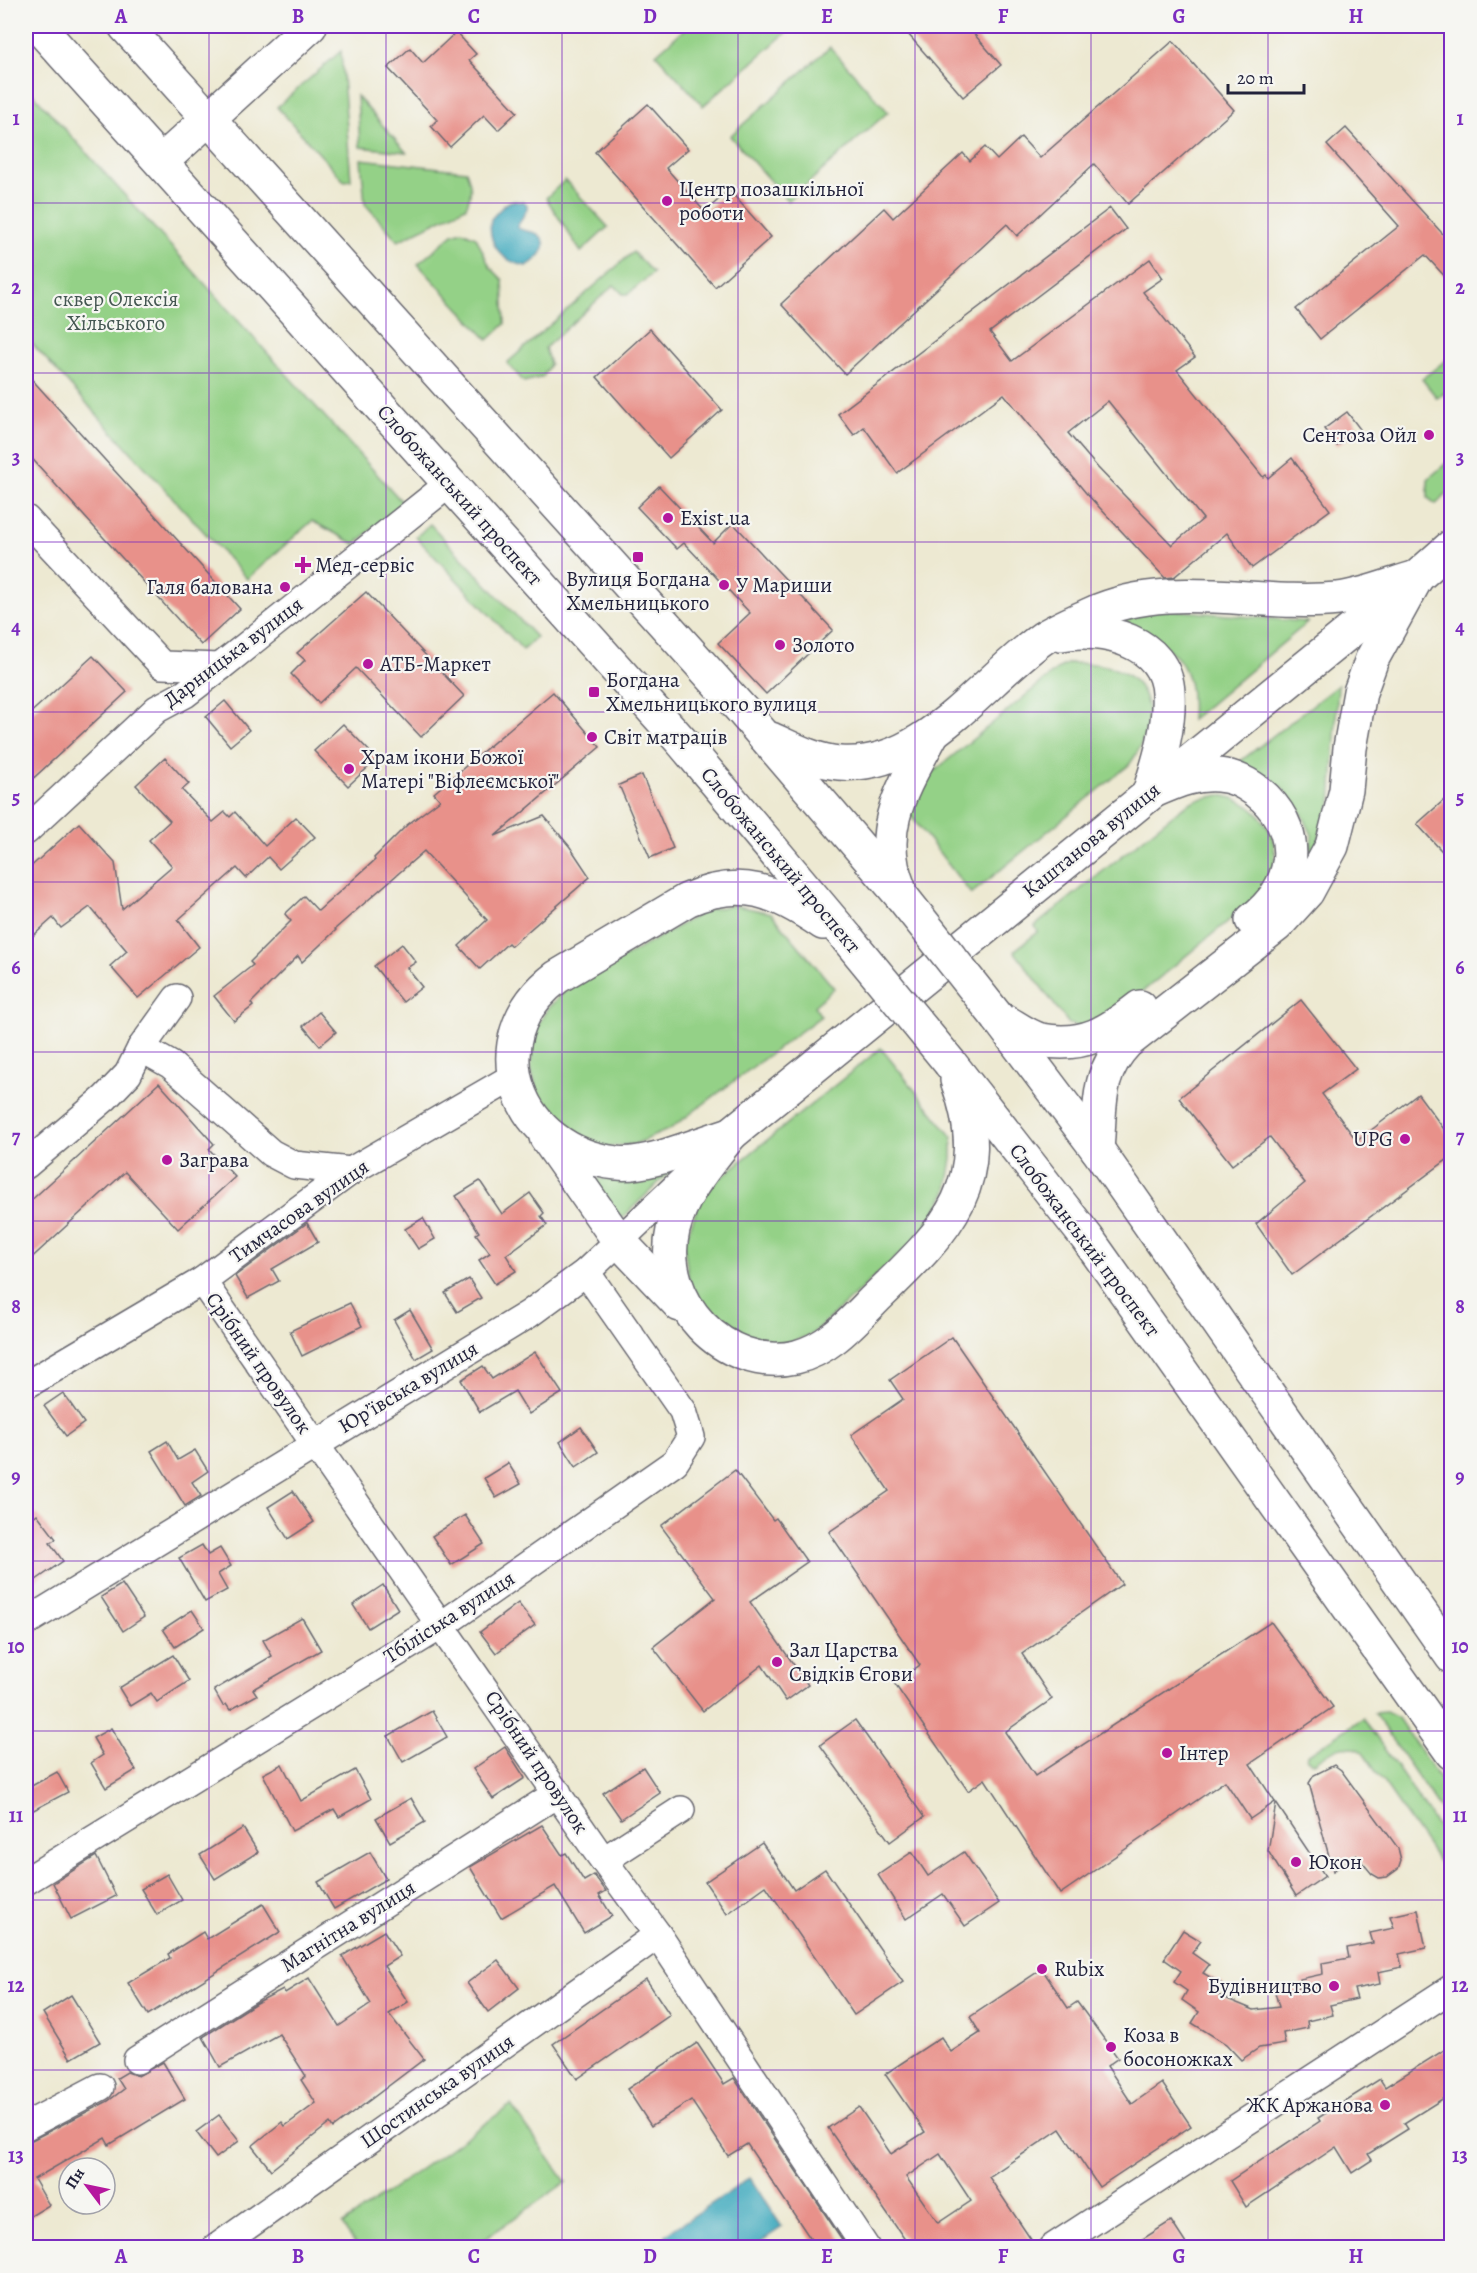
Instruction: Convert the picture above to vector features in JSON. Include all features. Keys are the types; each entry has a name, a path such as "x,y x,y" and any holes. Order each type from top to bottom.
{"main road":[{"name":"Слобожанський проспект","path":"38,26 682,742 950,1063 1087,1238 1452,1753"},
{"path":"125,26 210,117 766,737 903,898 998,1018 1096,1149 1452,1657"},
{"path":"161,162 309,26"},
{"name":"Каштанова вулиця","path":"731,1134 1417,577 1452,546"},
{"path":"766,737 822,760 842,763 883,757 932,734 1044,638 1093,612 1137,599 1199,595 1253,599 1339,599 1417,577"},
{"path":"1096,1149 1101,1082 1113,1056 1127,1042 1277,925 1307,892 1332,846 1335,835 1346,790 1350,748 1360,692 1372,660 1417,577"},
{"path":"1044,638 1078,631 1109,633 1136,643 1159,665 1168,690 1167,718 1162,752 1149,793"},
{"path":"903,898 891,869 888,850 890,834 900,797 932,734"},
{"path":"998,1018 1039,1040 1076,1041 1108,1032 1262,913 1280,888 1289,867 1289,833 1280,813 1256,789 1225,776 1187,776 1149,793"},
{"path":"847,938 794,905 766,893 745,887 707,891 687,900 542,988 528,1004 513,1047 513,1077 526,1109 619,1241 714,1338 744,1354 762,1359 794,1357 815,1351 831,1341 922,1254 953,1214 962,1193 968,1169 968,1110 950,1063"},
{"path":"540,1129 563,1146 582,1155 620,1164 647,1161 731,1134"},
{"path":"696,1321 682,1301 675,1281 670,1259 672,1233 688,1192 731,1134"}],"street":[{"name":"Дарницька вулиця","path":"26,831 157,709 184,694 220,667 450,483"},
{"path":"26,519 162,665 220,667"},
{"path":"26,1165 105,1098 128,1074 141,1048 177,998"},
{"path":"141,1048 171,1065 271,1153 294,1165 351,1171"},
{"name":"Тимчасова вулиця","path":"26,1385 202,1281 351,1171 513,1077"},
{"name":"Юрʼївська вулиця","path":"26,1622 529,1314 586,1272 731,1134"},
{"name":"Тбіліська вулиця","path":"26,1881 442,1624 675,1462 690,1437 683,1411 586,1272"},
{"name":"Срібний провулок","path":"202,1281 658,1935 866,2247"},
{"name":"Магнітна вулиця","path":"137,2060 558,1792"},
{"path":"604,1860 681,1810"},
{"name":"Шостинська вулиця","path":"216,2247 658,1935"},
{"path":"1052,2247 1452,1988"},
{"path":"26,2126 100,2087"}],"green space":[{"path":"688,26 785,26 789,30 703,106 656,54"},
{"path":"830,47 888,112 788,201 730,136"},
{"path":"341,51 351,180 344,181 277,107"},
{"name":"сквер Олексія Хільського","path":"26,86 403,503 355,544 312,521 247,579 26,337"},
{"path":"357,96 406,152 360,147"},
{"path":"361,159 466,171 470,189 466,207 398,241 365,204"},
{"path":"565,180 608,227 581,252 546,198"},
{"path":"462,231 476,237 490,267 503,280 505,324 488,340 418,264 453,234"},
{"path":"633,252 653,273 628,294 623,294 614,285 545,348 550,364 543,377 524,382 507,363"},
{"path":"1451,356 1451,389 1437,398 1422,379"},
{"path":"1451,459 1451,491 1436,504 1428,498 1428,479"},
{"path":"430,524 536,637 523,650 416,537"},
{"path":"1159,609 1308,622 1191,720 1188,677 1181,662 1157,643 1102,624"},
{"path":"1069,663 1106,666 1123,673 1136,682 1144,694 1148,707 1148,722 1138,751 1129,765 971,894 907,811 926,778 1059,668"},
{"path":"1338,685 1331,804 1308,869 1312,835 1301,812 1283,789 1258,776 1233,767"},
{"path":"1220,795 1233,798 1255,811 1269,830 1275,855 1270,878 1261,894 1108,1020 1087,1029 1069,1024 1014,951 1038,932 1035,926 1180,809 1195,800"},
{"path":"733,905 771,913 834,988 814,1006 821,1016 670,1129 635,1144 606,1147 572,1136 540,1101 531,1069 533,1034 547,1009 564,992 706,910"},
{"path":"881,1048 952,1137 952,1158 947,1190 926,1230 812,1334 787,1344 765,1346 712,1320 689,1282 684,1244 700,1200 714,1183"},
{"path":"676,1166 619,1221 588,1178 632,1177"},
{"path":"1386,1712 1398,1718 1451,1796 1451,1825 1374,1713"},
{"path":"1363,1718 1451,1846 1451,1880 1363,1753 1350,1747 1344,1747 1332,1751 1314,1763 1308,1759 1307,1755"},
{"path":"511,2105 566,2182 473,2247 358,2247 342,2225"}],"water":[{"path":"511,201 523,202 527,205 517,227 537,233 544,244 544,249 538,257 526,266 503,256 491,236 491,219"},
{"path":"750,2178 782,2227 753,2247 673,2247 665,2235"}],"building":[{"path":"901,26 967,26 1001,65 963,97"},
{"path":"456,32 476,54 469,60 517,112 498,130 484,115 450,147 431,126 437,120 388,68 410,48 423,63"},
{"path":"1173,41 1234,110 1128,204 1094,164 1017,236 1007,224 845,374 781,304 884,208 893,218 963,153 970,161 985,147 997,160 1021,137 1040,158"},
{"name":"Центр позашкільної роботи","path":"648,104 688,149 666,168 705,212 729,190 771,237 715,287 595,152"},
{"path":"1346,128 1452,244 1452,284 1425,255 1320,339 1296,309 1399,226 1327,145"},
{"path":"1110,208 1126,229 990,332 1012,361 1150,259 1163,278 1143,292 1195,357 1177,370 1263,477 1266,475 1268,478 1292,458 1330,510 1252,568 1227,533 1174,577 1165,578 1086,493 1004,394 897,473 864,427 854,435 838,414","holes":["1108,401 1203,519 1172,545 1098,468 1068,433"]},
{"path":"650,329 722,410 669,458 597,377"},
{"path":"26,373 240,609 201,645 26,452"},
{"path":"1347,412 1360,429 1337,446 1324,429"},
{"path":"659,486 713,543 733,523 833,630 766,694 718,643 750,613 684,543 677,549 637,507"},
{"name":"АТБ-Маркет","path":"366,592 464,696 421,737 356,668 319,703 291,674 305,660 297,653"},
{"path":"93,656 127,692 26,785 26,717"},
{"path":"553,692 600,747 495,836 544,816 570,847 590,877 511,946 508,943 480,969 459,946 487,920 424,851 335,929 302,962 298,956 251,1003 253,1006 234,1021 214,996 253,965 250,962 291,921 285,914 304,896 318,911 375,860 374,858 407,825 440,800 434,793"},
{"path":"225,701 249,730 230,746 206,717"},
{"name":"Храм ікони Божої Матері \"Віфлеємської\"","path":"343,724 377,759 348,786 314,751"},
{"path":"165,758 189,784 182,790 213,822 225,812 230,817 235,812 265,846 296,817 315,837 279,869 268,857 246,878 237,868 178,920 199,947 138,998 110,966 127,951 90,907 61,928 53,918 26,942 26,871 79,823 115,863 122,909 172,866 149,840 170,821 136,785"},
{"path":"642,775 673,848 650,858 619,785"},
{"path":"1452,793 1452,862 1417,824"},
{"path":"402,944 416,962 407,968 422,987 403,1002 374,966"},
{"name":"UPG","path":"1301,1000 1356,1069 1322,1094 1357,1141 1418,1094 1452,1140 1452,1156 1292,1275 1256,1224 1305,1183 1270,1137 1232,1165 1179,1098"},
{"path":"319,1012 336,1032 320,1046 303,1026"},
{"name":"Заграва","path":"159,1083 214,1144 209,1149 235,1177 178,1229 125,1172 26,1263 26,1205"},
{"path":"480,1181 502,1214 530,1193 544,1213 541,1216 547,1225 506,1255 516,1271 495,1284 479,1260 490,1253 476,1234 479,1232 456,1196"},
{"path":"423,1218 435,1239 418,1249 405,1229"},
{"path":"307,1223 318,1242 272,1269 279,1281 248,1298 235,1276"},
{"path":"469,1279 481,1298 457,1312 445,1293"},
{"path":"350,1303 362,1326 302,1356 290,1331"},
{"path":"410,1310 433,1349 416,1359 394,1320"},
{"path":"952,1337 1122,1584 1022,1654 1052,1699 1005,1732 1035,1776 1271,1622 1333,1707 1250,1764 1275,1802 1250,1819 1225,1781 1060,1894 985,1779 968,1791 894,1683 920,1665 829,1532 889,1491 851,1435 903,1399 890,1380"},
{"path":"535,1352 562,1393 529,1414 515,1391 480,1412 461,1380 483,1366 492,1379"},
{"path":"63,1393 84,1423 66,1436 44,1406"},
{"path":"581,1427 598,1452 576,1467 560,1442"},
{"path":"167,1441 178,1460 195,1450 208,1471 192,1482 201,1496 185,1506 151,1451"},
{"path":"508,1463 521,1484 496,1498 484,1478"},
{"path":"735,1470 773,1520 776,1518 807,1562 750,1602 808,1685 786,1701 762,1665 703,1711 653,1647 715,1598 661,1526"},
{"path":"293,1491 314,1522 288,1539 268,1507"},
{"path":"37,1514 56,1539 50,1543 63,1561 36,1580 26,1566 26,1523"},
{"path":"465,1515 484,1544 451,1565 432,1536"},
{"path":"202,1545 208,1555 220,1548 231,1566 218,1574 227,1590 205,1602 179,1558"},
{"path":"122,1584 144,1617 123,1631 101,1597"},
{"path":"383,1585 398,1609 368,1628 353,1605"},
{"path":"518,1603 535,1625 496,1653 480,1632"},
{"path":"192,1610 204,1628 175,1647 163,1629"},
{"path":"302,1618 321,1650 253,1689 257,1695 230,1710 226,1704 223,1706 214,1690 272,1656 263,1640"},
{"path":"173,1655 189,1681 157,1702 151,1693 130,1706 119,1688"},
{"path":"432,1711 447,1737 403,1762 388,1736"},
{"path":"855,1720 924,1817 890,1842 820,1745"},
{"path":"111,1728 136,1770 106,1788 91,1763 103,1755 93,1738"},
{"path":"505,1747 525,1778 493,1799 473,1769"},
{"path":"282,1764 301,1801 355,1770 371,1799 339,1817 334,1809 292,1831 263,1774"},
{"path":"1334,1765 1341,1770 1398,1848 1401,1860 1398,1869 1387,1877 1379,1878 1372,1874 1356,1855 1333,1871 1309,1783 1314,1775"},
{"path":"643,1767 660,1793 621,1819 603,1793"},
{"path":"57,1772 68,1792 26,1814 26,1789"},
{"path":"411,1798 425,1822 390,1842 376,1818"},
{"name":"Юкон","path":"1276,1803 1325,1876 1296,1896 1268,1851"},
{"path":"542,1825 562,1855 566,1853 584,1881 594,1875 606,1891 599,1895 612,1916 584,1933 555,1886 501,1918 470,1867"},
{"path":"243,1828 258,1852 215,1879 200,1855"},
{"path":"762,1843 794,1890 825,1869 903,1982 854,2015 766,1886 727,1914 705,1882"},
{"path":"370,1852 386,1879 334,1909 318,1882"},
{"path":"912,1852 928,1876 964,1852 999,1903 965,1926 943,1894 906,1919 878,1875"},
{"path":"96,1856 116,1896 71,1919 53,1883"},
{"path":"167,1874 182,1900 157,1915 141,1889"},
{"path":"263,1904 280,1932 148,2015 128,1983 170,1958 168,1954 203,1932 207,1939"},
{"name":"Будівництво","path":"1418,1910 1426,1948 1399,1954 1402,1967 1378,1972 1380,1984 1354,1989 1357,1999 1330,2005 1333,2015 1307,2021 1308,2028 1283,2033 1285,2044 1259,2048 1241,2060 1226,2044 1192,2023 1199,2012 1182,2000 1187,1991 1174,1982 1181,1971 1164,1959 1183,1930 1201,1941 1192,1953 1209,1965 1203,1973 1222,1984 1215,1994 1254,2010 1279,2007 1275,1992 1301,1988 1300,1979 1323,1974 1322,1963 1349,1958 1347,1948 1373,1943 1370,1933 1394,1928 1390,1916"},
{"path":"384,1931 400,1956 384,1966 408,2002 389,2014 424,2059 333,2128 330,2123 271,2170 252,2146 282,2122 285,2126 316,2103 301,2080 306,2076 279,2034 220,2067 203,2037 256,2003 283,1989 285,1993 309,1978 339,2026 371,2004 342,1956"},
{"path":"498,1960 519,1988 488,2012 467,1983"},
{"path":"1042,1969 1068,2008 1077,2002 1118,2058 1107,2066 1132,2104 1162,2083 1191,2126 1099,2187 1060,2129 989,2177 1036,2247 910,2247 828,2128 859,2107 891,2154 925,2132 885,2074 941,2037 951,2052 980,2033 970,2017","holes":["940,2154 971,2201 938,2223 906,2177"]},
{"path":"646,1979 670,2015 577,2079 553,2044"},
{"path":"71,1995 100,2042 71,2059 43,2013"},
{"path":"697,2043 724,2084 734,2078 847,2247 816,2247 747,2144 728,2156 691,2100 651,2126 627,2089"},
{"name":"ЖК Аржанова","path":"1452,2045 1452,2093 1404,2123 1408,2129 1368,2154 1372,2160 1352,2173 1336,2147 1246,2207 1230,2181 1320,2121 1318,2118 1380,2079 1385,2087"},
{"path":"163,2062 185,2099 109,2145 105,2138 74,2156 57,2156 57,2166 34,2179 49,2205 26,2219 26,2143 108,2101 124,2089 117,2078 127,2072 138,2076"},
{"path":"219,2115 239,2141 216,2158 196,2132"},
{"path":"1171,2221 1188,2247 1130,2247"}],"place":[{"name":"Центр позашкільної роботи","path":"667,201"},
{"name":"Сентоза Ойл","path":"1429,435"},
{"name":"Exist.ua","path":"668,518"},
{"name":"Вулиця Богдана Хмельницького","path":"638,557"},
{"name":"Мед-сервіс","path":"303,565"},
{"name":"У Мариши","path":"724,585"},
{"name":"Галя балована","path":"285,587"},
{"name":"Золото","path":"780,645"},
{"name":"АТБ-Маркет","path":"368,664"},
{"name":"Богдана Хмельницького вулиця","path":"594,692"},
{"name":"Світ матраців","path":"592,737"},
{"name":"Храм ікони Божої Матері \"Віфлеємської\"","path":"349,769"},
{"name":"UPG","path":"1405,1139"},
{"name":"Заграва","path":"167,1160"},
{"name":"Зал Царства Свідків Єгови","path":"777,1662"},
{"name":"Інтер","path":"1167,1753"},
{"name":"Юкон","path":"1296,1862"},
{"name":"Rubix","path":"1042,1969"},
{"name":"Будівництво","path":"1334,1986"},
{"name":"Коза в босоножках","path":"1111,2047"},
{"name":"ЖК Аржанова","path":"1385,2105"}]}
